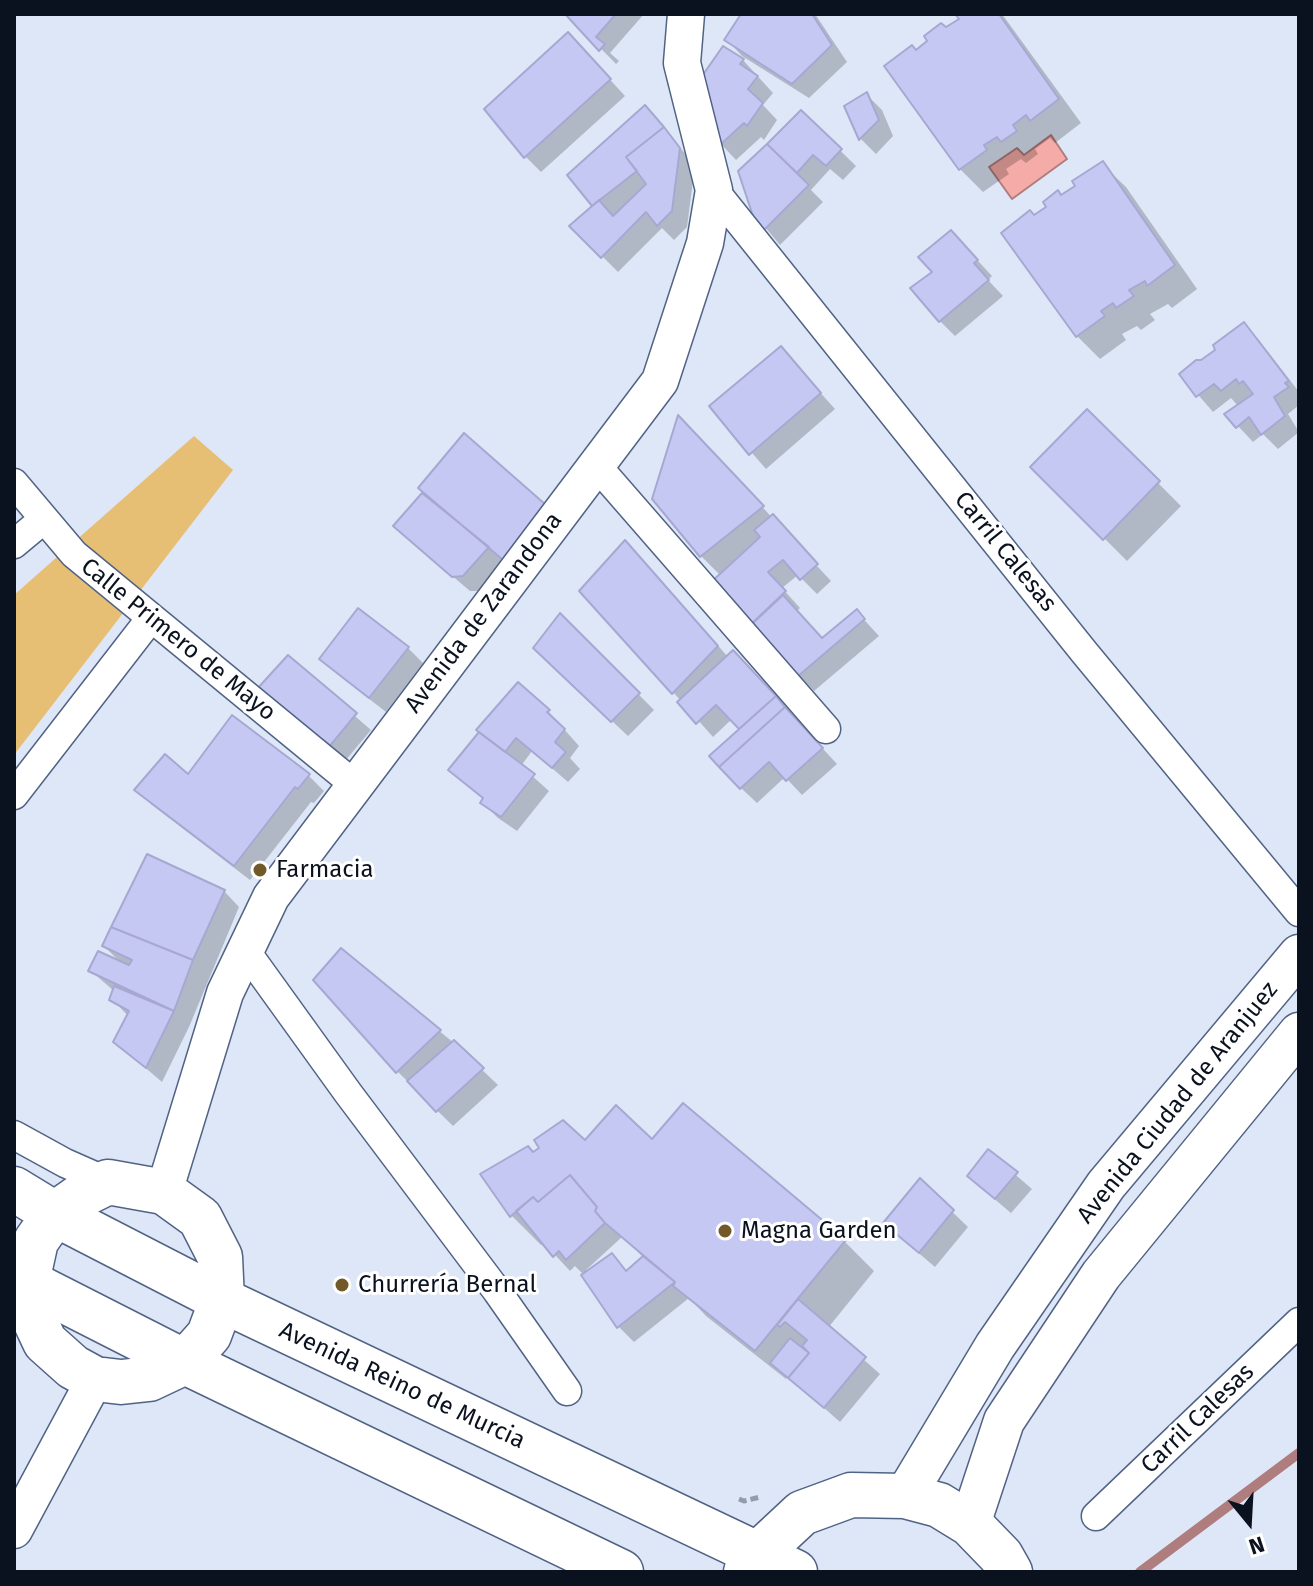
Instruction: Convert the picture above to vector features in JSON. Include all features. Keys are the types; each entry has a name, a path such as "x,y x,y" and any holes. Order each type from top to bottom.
{"main road":[{"name":"Avenida Ciudad de Aranjuez","path":"905,1496 995,1346 1106,1185 1299,955"},
{"name":"Avenida Ciudad de Aranjuez","path":"970,1524 1004,1421 1101,1275 1299,1033"},
{"path":"108,1182 164,1192 200,1218 220,1257 222,1300 209,1335 185,1362 149,1379 121,1382 95,1379 73,1367 45,1342 21,1292 36,1241 55,1214 108,1182"},
{"name":"Avenida Reino de Murcia","path":"14,1189 55,1214 222,1300 766,1566"},
{"path":"21,1292 185,1362 621,1572"},
{"path":"766,1566 802,1513 851,1495 905,1496 939,1505 970,1524 1001,1556 1010,1572"}],"street":[{"name":"Avenida de Zarandona","path":"164,1192 225,993 271,897 660,381 705,243 714,190 682,63 686,14"},
{"name":"Carril Calesas","path":"714,190 1084,652 1299,912"},
{"path":"596,465 826,729"},
{"name":"Calle Primero de Mayo","path":"14,483 74,554 355,785"},
{"path":"14,544 44,519"},
{"path":"14,795 151,618"},
{"path":"245,950 497,1291 567,1391"},
{"path":"14,1135 108,1182"},
{"name":"Carril Calesas","path":"1096,1516 1299,1322"},
{"path":"14,1530 95,1379"}],"path":[{"path":"731,1496 744,1501 766,1495"}],"shaded area":[{"path":"1051,135 1067,159 1012,199 989,167 1017,148 1024,155"},
{"path":"194,436 233,470 14,755 14,595"}],"building":[{"path":"565,14 616,14 596,37 605,44 599,51"},
{"path":"741,14 812,14 832,45 792,84 724,40"},
{"path":"955,14 999,14 1059,99 1030,121 1026,115 1013,125 1017,131 1001,142 997,137 984,145 987,150 959,170 884,66 912,45 916,50 927,41 924,36 941,23 946,27 959,19"},
{"path":"568,32 611,79 524,158 484,109"},
{"path":"723,46 744,59 740,64 758,76 748,89 763,103 747,126 744,123 719,146 700,79"},
{"path":"867,92 879,120 859,140 844,106"},
{"path":"645,105 664,127 626,157 637,171 592,206 567,175"},
{"path":"801,110 842,149 826,166 813,155 797,173 767,144"},
{"path":"664,127 680,148 672,211 657,226 646,212 601,258 569,226 599,200 613,216 646,184 626,157"},
{"path":"767,144 809,185 763,231 753,216 738,171"},
{"path":"1103,161 1175,265 1147,286 1145,281 1129,290 1134,296 1116,308 1113,303 1101,311 1105,316 1076,337 1001,233 1030,210 1034,215 1046,207 1043,202 1058,190 1061,195 1075,186 1072,181"},
{"path":"951,230 978,260 974,263 989,280 939,322 910,288 932,272 918,257"},
{"path":"1244,322 1289,381 1285,383 1289,387 1274,397 1285,416 1261,435 1249,417 1236,428 1224,414 1253,394 1243,381 1239,384 1236,379 1221,391 1214,384 1196,397 1179,374 1215,350 1213,345"},
{"path":"781,346 821,393 749,455 709,406"},
{"path":"1087,409 1160,481 1103,540 1030,467"},
{"path":"678,415 764,506 700,557 652,499"},
{"path":"464,433 546,505 503,560 418,488"},
{"path":"422,493 489,547 463,576 452,577 393,526"},
{"path":"773,514 818,564 800,580 783,560 768,572 786,591 748,627 709,584 760,537 754,530"},
{"path":"625,540 718,646 672,694 579,591"},
{"path":"783,595 822,638 857,609 865,619 797,677 752,624"},
{"path":"358,608 409,647 369,698 319,659"},
{"path":"560,613 640,693 611,722 533,648"},
{"path":"733,650 776,696 739,729 716,705 696,724 677,702"},
{"path":"288,655 357,713 329,747 257,689"},
{"path":"518,682 550,710 547,712 565,729 555,742 566,752 552,768 516,738 505,752 476,730"},
{"path":"776,696 785,707 719,767 709,756"},
{"path":"785,707 823,748 786,781 769,762 740,789 719,767"},
{"path":"232,715 310,774 298,789 295,787 234,866 134,790 165,754 188,774"},
{"path":"479,732 535,774 501,817 480,803 483,798 448,770"},
{"path":"147,854 225,890 193,960 111,927"},
{"path":"111,927 193,960 174,1011 88,971 98,951 129,965 132,960 102,946"},
{"path":"341,948 441,1030 396,1073 313,980"},
{"path":"114,986 174,1011 146,1068 113,1042 129,1011 109,1000"},
{"path":"454,1040 484,1068 436,1112 407,1081"},
{"name":"Magna Garden","path":"683,1103 846,1240 755,1351 673,1286 675,1282 605,1223 595,1211 597,1207 570,1175 538,1202 533,1197 510,1217 480,1174 528,1146 533,1152 539,1148 534,1140 563,1120 585,1140 616,1105 652,1139"},
{"path":"988,1149 1018,1172 995,1199 967,1176"},
{"path":"570,1175 597,1207 595,1211 605,1223 566,1260 559,1251 553,1257 516,1211 533,1197 538,1202"},
{"path":"920,1178 954,1210 919,1253 883,1223"},
{"path":"612,1253 626,1271 643,1256 675,1282 617,1328 581,1275"},
{"path":"798,1299 866,1357 824,1408 788,1378 809,1353 802,1346 807,1340 785,1322 780,1327 777,1325"},
{"path":"790,1338 809,1353 788,1378 770,1363"}],"waterway":[{"path":"1140,1572 1299,1453"}],"place":[{"name":"Farmacia","path":"260,870"},
{"name":"Magna Garden","path":"725,1231"},
{"name":"Churrería Bernal","path":"342,1285"}]}
